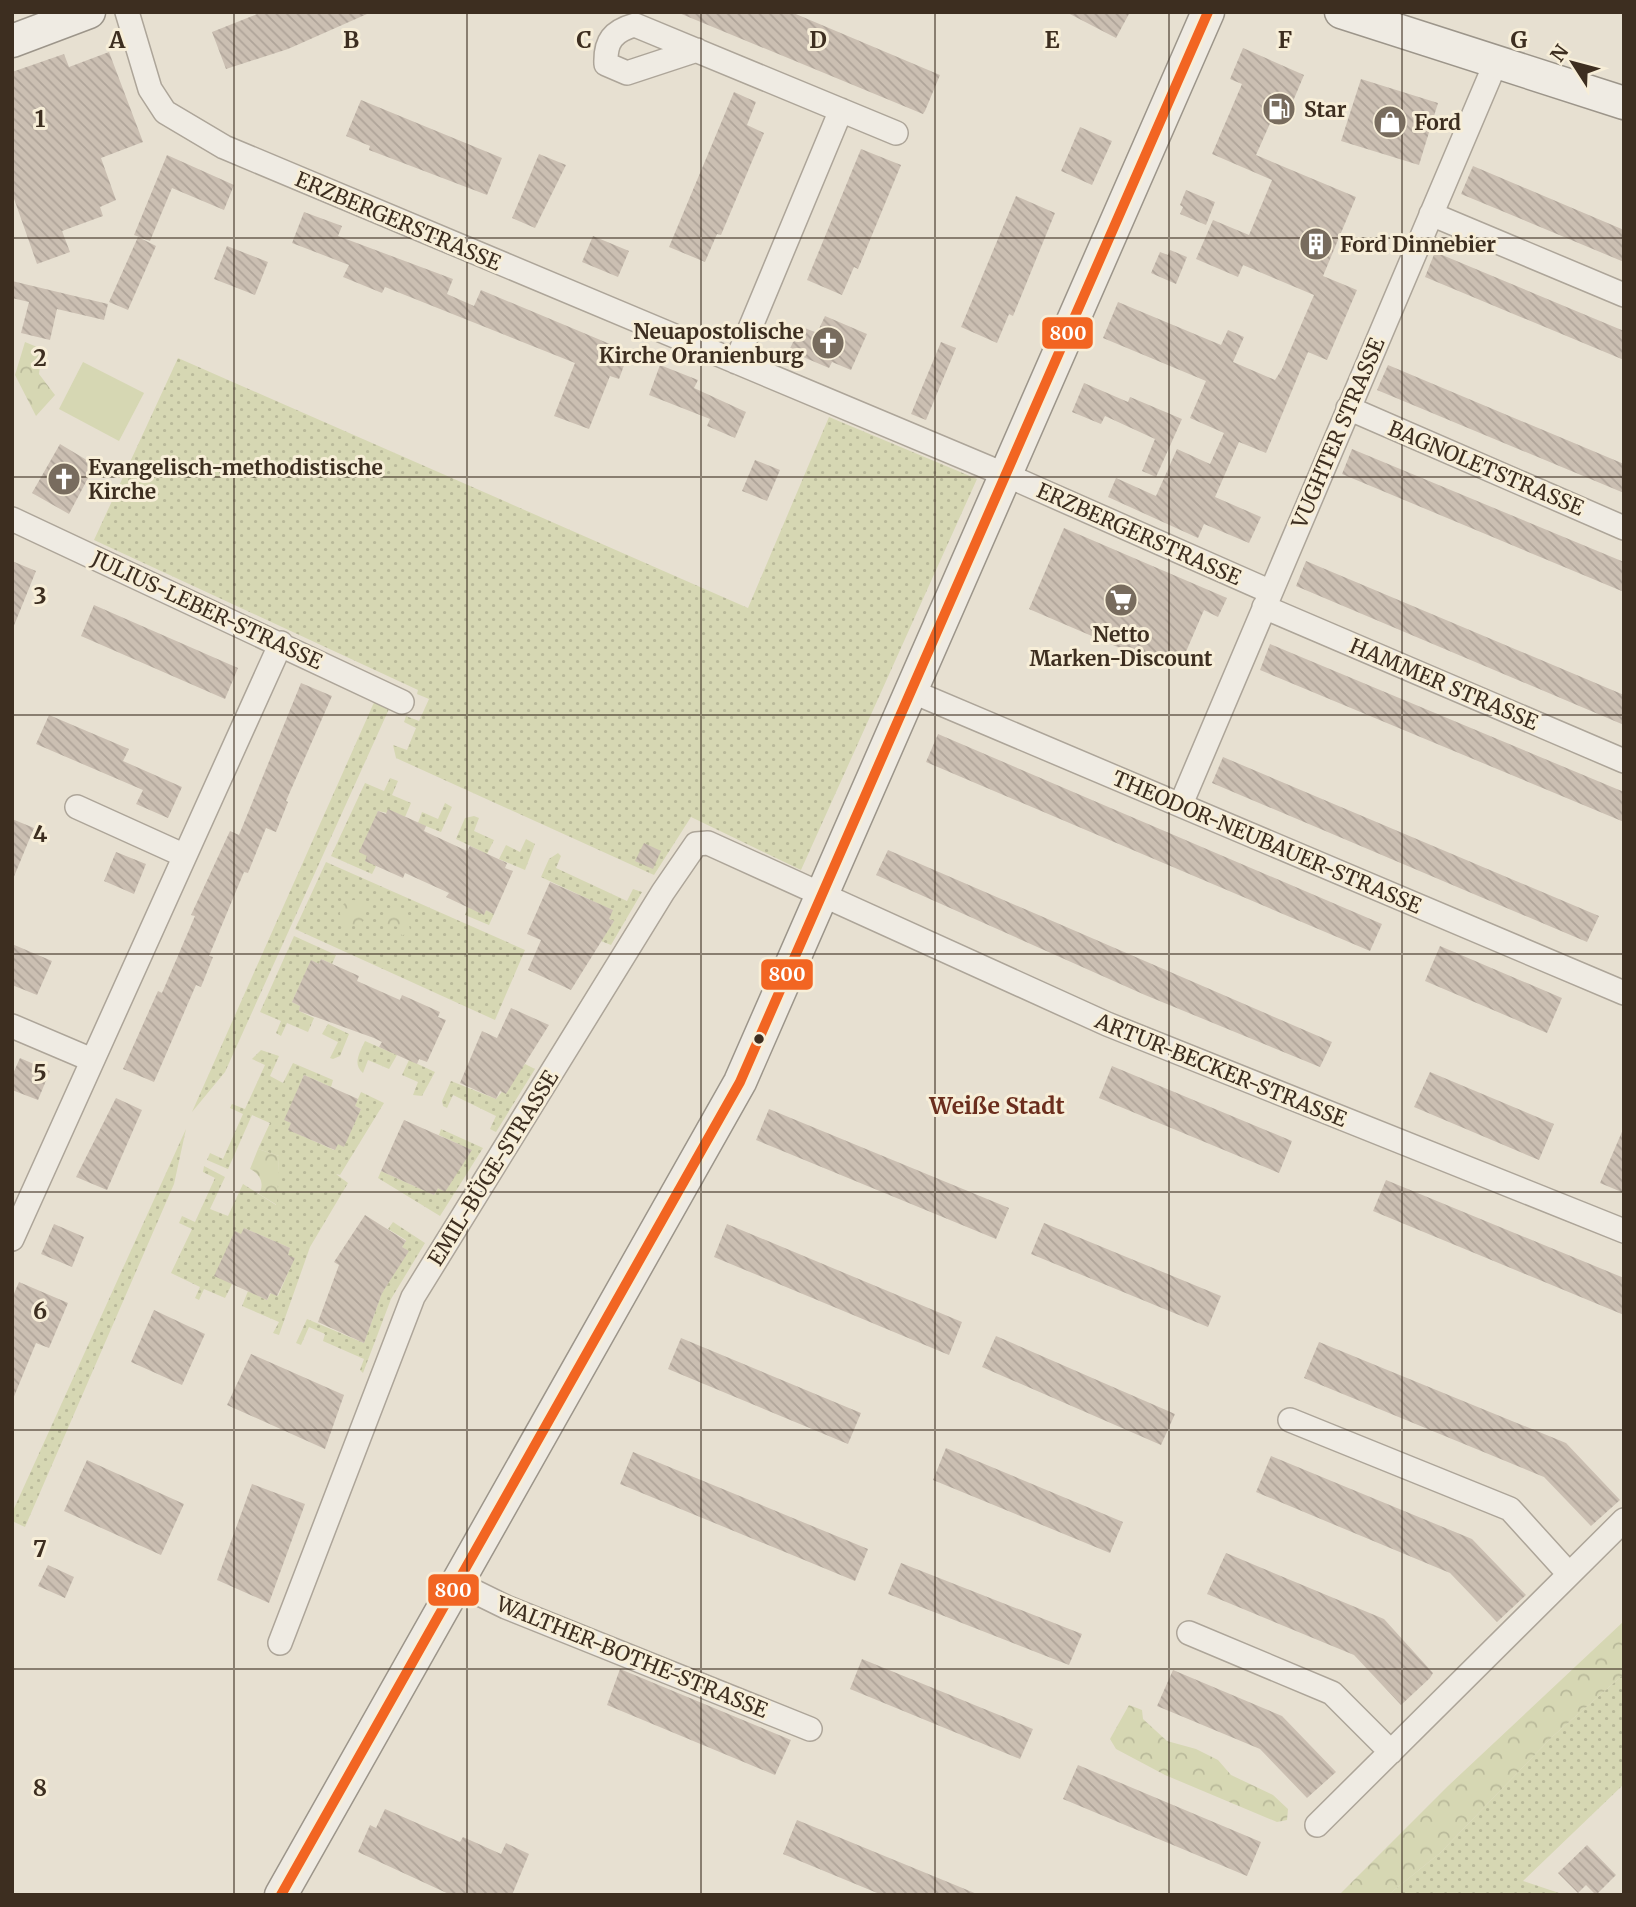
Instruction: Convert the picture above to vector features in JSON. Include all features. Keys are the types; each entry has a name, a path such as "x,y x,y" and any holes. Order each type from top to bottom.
{"street":[{"path":"12,41 89,12"},
{"name":"ERZBERGERSTRASSE","path":"127,12 150,89 174,120 224,147 1006,475 1268,600"},
{"path":"281,1895 455,1582 740,1082 824,896 1208,12"},
{"path":"1341,12 1624,103"},
{"path":"696,50 896,133"},
{"name":"VUGHTER STRASSE","path":"1181,804 1496,62"},
{"path":"736,362 841,110"},
{"path":"1431,214 1624,295"},
{"name":"BAGNOLETSTRASSE","path":"1349,408 1624,528"},
{"name":"JULIUS-LEBER-STRASSE","path":"12,519 402,702"},
{"name":"HAMMER STRASSE","path":"1268,600 1624,761"},
{"path":"12,1239 183,855 281,643"},
{"name":"THEODOR-NEUBAUER-STRASSE","path":"911,691 1624,993"},
{"path":"77,807 183,855"},
{"name":"EMIL-BÜGE-STRASSE","path":"280,1643 413,1297 663,892 696,844 708,843 824,896"},
{"name":"ARTUR-BECKER-STRASSE","path":"824,896 1107,1024 1624,1231"},
{"path":"12,1026 92,1060"},
{"path":"1290,1420 1510,1509 1569,1574"},
{"path":"1317,1825 1624,1520"},
{"name":"WALTHER-BOTHE-STRASSE","path":"455,1582 506,1607 810,1729"},
{"path":"1189,1633 1332,1693 1391,1752"}],"green space":[{"path":"25,342 42,349 39,374 55,395 36,416 15,375"},
{"path":"178,358 748,608 829,417 977,479 801,870 691,817 654,875 396,758 393,745 407,750 416,728 404,722 406,716 419,721 429,699 417,694 418,690 94,540"},
{"path":"83,362 144,393 119,441 59,409"},
{"path":"376,698 389,709 225,1072 192,1112"},
{"path":"390,778 398,781 392,795 411,803 405,817 378,811 367,856 376,866 372,874 331,856 365,783 384,791"},
{"path":"445,803 452,807 441,832 418,823 422,812 438,819"},
{"path":"465,818 479,818 474,831 494,840 487,854 456,839"},
{"path":"526,839 535,844 525,870 499,859 506,845 520,852"},
{"path":"558,853 561,856 556,868 627,901 633,889 642,892 611,945 601,941 614,921 609,919 612,910 541,877 549,859"},
{"path":"326,862 525,950 495,1020 295,929"},
{"path":"353,900 362,904 366,913 362,922 353,926 344,922 340,913 344,904"},
{"path":"468,907 484,914 486,910 494,914 489,925 465,915"},
{"path":"389,909 407,915 410,930 402,936 398,927 386,924"},
{"path":"294,936 336,955 332,964 321,959 319,964 311,961 292,1002 300,1006 299,1011 314,1018 308,1032 287,1023 281,1036 276,1033 281,1021 260,1012"},
{"path":"328,1024 349,1034 340,1056 333,1059 330,1058 338,1042 322,1034"},
{"path":"365,1041 397,1055 389,1069 368,1060 363,1073 358,1066 358,1058"},
{"path":"261,1050 279,1056 270,1076 283,1083 293,1063 333,1080 331,1087 304,1075 285,1120 291,1123 289,1130 334,1150 338,1144 344,1146 361,1109 355,1106 361,1092 384,1103 340,1175 336,1174 348,1183 310,1247 279,1335 273,1333 279,1322 242,1306 248,1291 267,1300 271,1293 278,1296 294,1259 288,1255 290,1248 244,1228 232,1284 225,1298 204,1289 199,1300 195,1298 200,1287 171,1273 192,1229 179,1223 182,1216 195,1222 215,1178 203,1172 204,1166 225,1177 210,1209 228,1216 243,1184 276,1205 279,1156 258,1149 270,1123 252,1115 228,1169 207,1160 210,1153 223,1159 243,1114 230,1108 232,1104 245,1109 265,1065 252,1059"},
{"path":"409,1060 435,1072 422,1096 413,1095 418,1082 402,1075"},
{"path":"525,1064 535,1069 496,1132 490,1129 496,1116 453,1095 447,1108 443,1106 442,1101 451,1081 496,1099"},
{"path":"186,1129 174,1184 25,1527 12,1521 12,1513"},
{"path":"441,1129 483,1148 440,1216 378,1178 381,1171 434,1195 438,1188 445,1191 471,1150 439,1135"},
{"path":"258,1149 279,1156 277,1205 259,1194 262,1186 260,1179 250,1169"},
{"path":"393,1222 425,1243 391,1299 363,1373 360,1370 364,1359 323,1341 325,1334 309,1327 301,1345 296,1343 307,1319 364,1343 382,1293 408,1251 402,1247 406,1240 388,1229"},
{"path":"1624,1621 1624,1674 1552,1737 1440,1853 1388,1895 1339,1895 1448,1786"},
{"path":"1624,1674 1624,1784 1523,1881 1565,1895 1388,1895 1440,1853 1552,1737"},
{"path":"1129,1705 1142,1710 1143,1719 1167,1741 1196,1749 1218,1760 1231,1775 1273,1795 1288,1809 1287,1820 1277,1822 1165,1775 1116,1749 1110,1739"}],"building":[{"path":"262,12 367,14 288,49 226,69 212,32"},
{"path":"791,12 940,75 923,114 679,13"},
{"path":"1066,12 1130,12 1116,38"},
{"path":"1243,48 1304,75 1291,106 1280,101 1256,155 1356,197 1323,276 1357,290 1327,360 1308,352 1266,453 1239,442 1215,497 1261,517 1249,543 1204,524 1198,538 1108,497 1116,478 1156,496 1177,449 1210,464 1224,433 1190,418 1206,381 1103,338 1118,302 1221,345 1228,330 1244,337 1233,362 1275,380 1282,369 1314,295 1243,265 1238,277 1196,259 1213,220 1249,235 1272,180 1212,154 1242,84 1230,79"},
{"path":"109,52 143,142 101,158 116,200 100,207 103,216 62,231 70,252 37,264 12,193 12,72 64,54 69,67"},
{"name":"Ford","path":"1361,79 1438,103 1419,165 1341,141"},
{"path":"734,92 756,102 747,125 764,133 721,235 717,234 705,262 669,247"},
{"path":"361,100 502,158 487,195 369,150 370,146 346,136"},
{"path":"1080,127 1112,141 1092,185 1061,171"},
{"path":"861,149 901,165 858,269 854,267 842,295 807,280"},
{"path":"539,154 566,165 535,228 512,218"},
{"path":"167,155 234,185 224,210 172,188 150,241 134,235"},
{"path":"1473,166 1624,230 1624,262 1461,194"},
{"path":"1186,190 1215,202 1206,225 1180,214 1183,207 1180,205"},
{"path":"1016,196 1055,213 1013,316 1009,314 997,343 961,327"},
{"path":"304,212 342,226 338,236 453,279 447,294 474,306 481,290 629,352 619,379 610,376 589,429 554,416 575,363 385,287 382,293 343,277 349,265 292,243"},
{"path":"593,236 629,251 618,277 582,262"},
{"path":"138,237 156,246 128,310 109,302"},
{"path":"227,246 268,262 255,295 214,279"},
{"path":"1170,250 1187,257 1176,284 1151,273 1160,252 1168,255"},
{"path":"1435,252 1624,331 1624,360 1425,277"},
{"path":"12,281 108,304 104,320 57,309 50,340 21,333 29,302 12,298"},
{"name":"Neuapostolische Kirche Oranienburg","path":"825,316 867,334 851,370 832,362 829,368 789,351 800,326 817,333"},
{"path":"941,342 956,348 926,420 911,414"},
{"path":"660,365 698,380 694,388 746,412 735,438 707,426 710,419 649,395"},
{"path":"1388,365 1624,464 1624,493 1377,390"},
{"path":"1084,383 1128,402 1130,397 1182,419 1156,477 1142,471 1155,439 1105,416 1101,424 1072,412"},
{"name":"Evangelisch-methodistische Kirche","path":"60,444 95,465 69,514 32,493"},
{"path":"1352,449 1624,562 1624,592 1342,474"},
{"path":"755,460 780,470 767,501 742,491"},
{"name":"Netto Marken-Discount","path":"1064,528 1227,598 1218,617 1204,610 1185,654 1164,667 1029,609"},
{"path":"12,561 36,571 13,628 12,628"},
{"path":"1306,561 1624,695 1624,725 1296,586"},
{"path":"94,605 238,668 225,699 81,636"},
{"path":"1270,644 1624,792 1624,822 1260,670"},
{"path":"301,683 332,696 286,801 288,802 276,832 266,828 248,873 244,872 209,956 213,957 201,987 196,985 154,1082 123,1069 158,991 162,993 195,916 191,915 230,831 239,835"},
{"path":"49,715 129,749 123,761 182,787 168,818 136,804 143,790 36,744"},
{"path":"938,734 1382,924 1370,951 926,762"},
{"path":"1223,757 1599,916 1587,942 1212,783"},
{"path":"388,809 426,826 424,831 467,851 470,846 507,863 505,868 513,871 494,914 486,910 484,915 446,897 449,893 405,873 403,878 365,861 367,856 359,852 378,811 386,814"},
{"path":"12,819 34,828 13,879 12,879"},
{"path":"644,843 661,851 653,869 635,861"},
{"path":"888,850 1332,1042 1320,1067 1145,995 876,875"},
{"path":"116,852 146,864 134,894 104,881"},
{"path":"550,882 613,910 609,919 614,921 571,990 528,970 541,940 527,934"},
{"path":"12,944 52,961 37,995 12,985"},
{"path":"1440,946 1562,998 1547,1033 1425,981"},
{"path":"321,959 359,976 357,981 400,1000 402,995 440,1012 438,1017 446,1020 427,1062 419,1059 417,1064 379,1047 382,1042 374,1038 299,1011 300,1006 292,1002 311,960 319,964"},
{"path":"511,1008 549,1025 506,1094 500,1091 496,1099 460,1083 482,1031 497,1038"},
{"path":"20,1058 50,1071 38,1100 12,1090 12,1076"},
{"path":"1112,1066 1292,1141 1279,1173 1099,1098"},
{"path":"1430,1072 1554,1124 1539,1160 1414,1107"},
{"path":"304,1075 358,1099 355,1106 361,1109 344,1147 338,1144 335,1150 288,1130 291,1123 284,1120"},
{"path":"116,1098 142,1110 107,1190 76,1177"},
{"path":"769,1109 1009,1208 996,1239 756,1140"},
{"path":"404,1120 472,1150 445,1192 438,1188 434,1195 381,1171"},
{"path":"1624,1127 1624,1193 1600,1183"},
{"path":"1386,1180 1624,1278 1624,1315 1373,1211"},
{"path":"365,1215 406,1241 402,1247 409,1251 382,1293 364,1343 318,1322 339,1265 334,1262"},
{"path":"1044,1223 1221,1296 1208,1327 1031,1254"},
{"path":"54,1224 84,1237 72,1267 41,1254"},
{"path":"727,1224 962,1322 949,1355 714,1257"},
{"path":"244,1228 290,1248 288,1255 295,1258 277,1296 270,1293 267,1300 214,1276 235,1231 241,1234"},
{"path":"19,1282 68,1303 49,1348 36,1343 13,1399 12,1298"},
{"path":"154,1310 205,1334 182,1385 131,1362"},
{"path":"996,1336 1175,1414 1161,1445 982,1367"},
{"path":"681,1338 861,1413 848,1444 668,1369"},
{"path":"1319,1342 1566,1443 1620,1500 1591,1526 1544,1477 1304,1378"},
{"path":"251,1354 344,1395 325,1449 227,1405"},
{"path":"946,1448 1123,1522 1110,1553 933,1480"},
{"path":"633,1452 868,1549 855,1581 620,1484"},
{"path":"1271,1456 1472,1539 1526,1595 1497,1622 1450,1573 1256,1492"},
{"path":"87,1460 184,1504 161,1555 64,1511"},
{"path":"252,1484 305,1504 269,1603 217,1580"},
{"path":"1226,1553 1384,1619 1433,1673 1401,1705 1354,1655 1207,1594"},
{"path":"901,1563 1082,1634 1069,1665 888,1594"},
{"path":"48,1565 74,1577 65,1598 38,1586"},
{"path":"862,1659 1033,1729 1020,1759 850,1689"},
{"path":"620,1669 791,1740 775,1775 607,1705"},
{"path":"1173,1670 1282,1716 1336,1772 1307,1798 1260,1749 1157,1706"},
{"path":"1078,1765 1261,1842 1247,1876 1063,1799"},
{"path":"385,1809 460,1842 463,1837 501,1854 506,1843 529,1854 512,1895 451,1895 358,1852 370,1825 376,1828"},
{"path":"797,1820 977,1895 882,1895 783,1854"},
{"path":"1587,1845 1616,1875 1596,1895 1586,1885 1578,1893 1558,1873"}],"transit line":[{"name":"800","path":"281,1895 740,1082 1208,12"}],"place":[{"name":"Star","path":"1279,109"},
{"name":"Ford","path":"1390,122"},
{"name":"Ford Dinnebier","path":"1316,244"},
{"name":"Neuapostolische Kirche Oranienburg","path":"828,343"},
{"name":"Evangelisch-methodistische Kirche","path":"64,479"},
{"name":"Netto Marken-Discount","path":"1121,600"}],"district":[{"name":"Weiße Stadt","path":"997,1105"}]}
